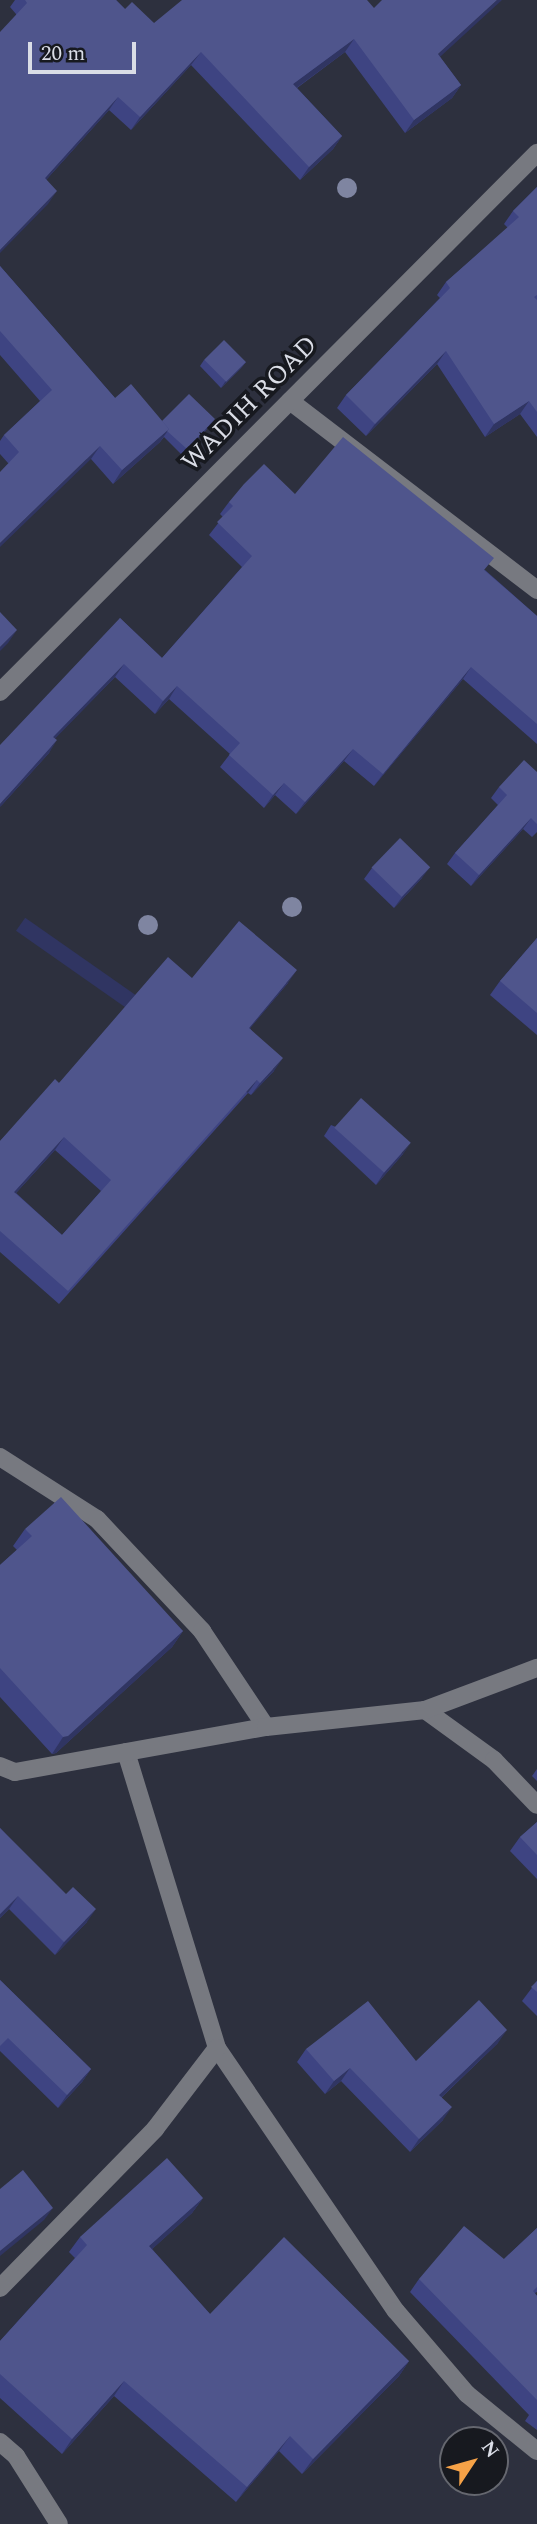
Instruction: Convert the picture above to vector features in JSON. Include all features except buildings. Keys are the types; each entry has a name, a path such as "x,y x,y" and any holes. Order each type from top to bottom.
{"street":[{"name":"WADIH ROAD","path":"0,692 537,153"},
{"path":"290,401 537,590"},
{"path":"0,1457 97,1518 202,1631 266,1727"},
{"path":"0,1766 15,1772 266,1727 425,1710 537,1668"},
{"path":"425,1710 494,1760 537,1805"},
{"path":"126,1752 217,2048 396,2311 467,2394 537,2451"},
{"path":"0,2288 155,2129 217,2048"},
{"path":"0,2442 16,2456 59,2524"}]}
